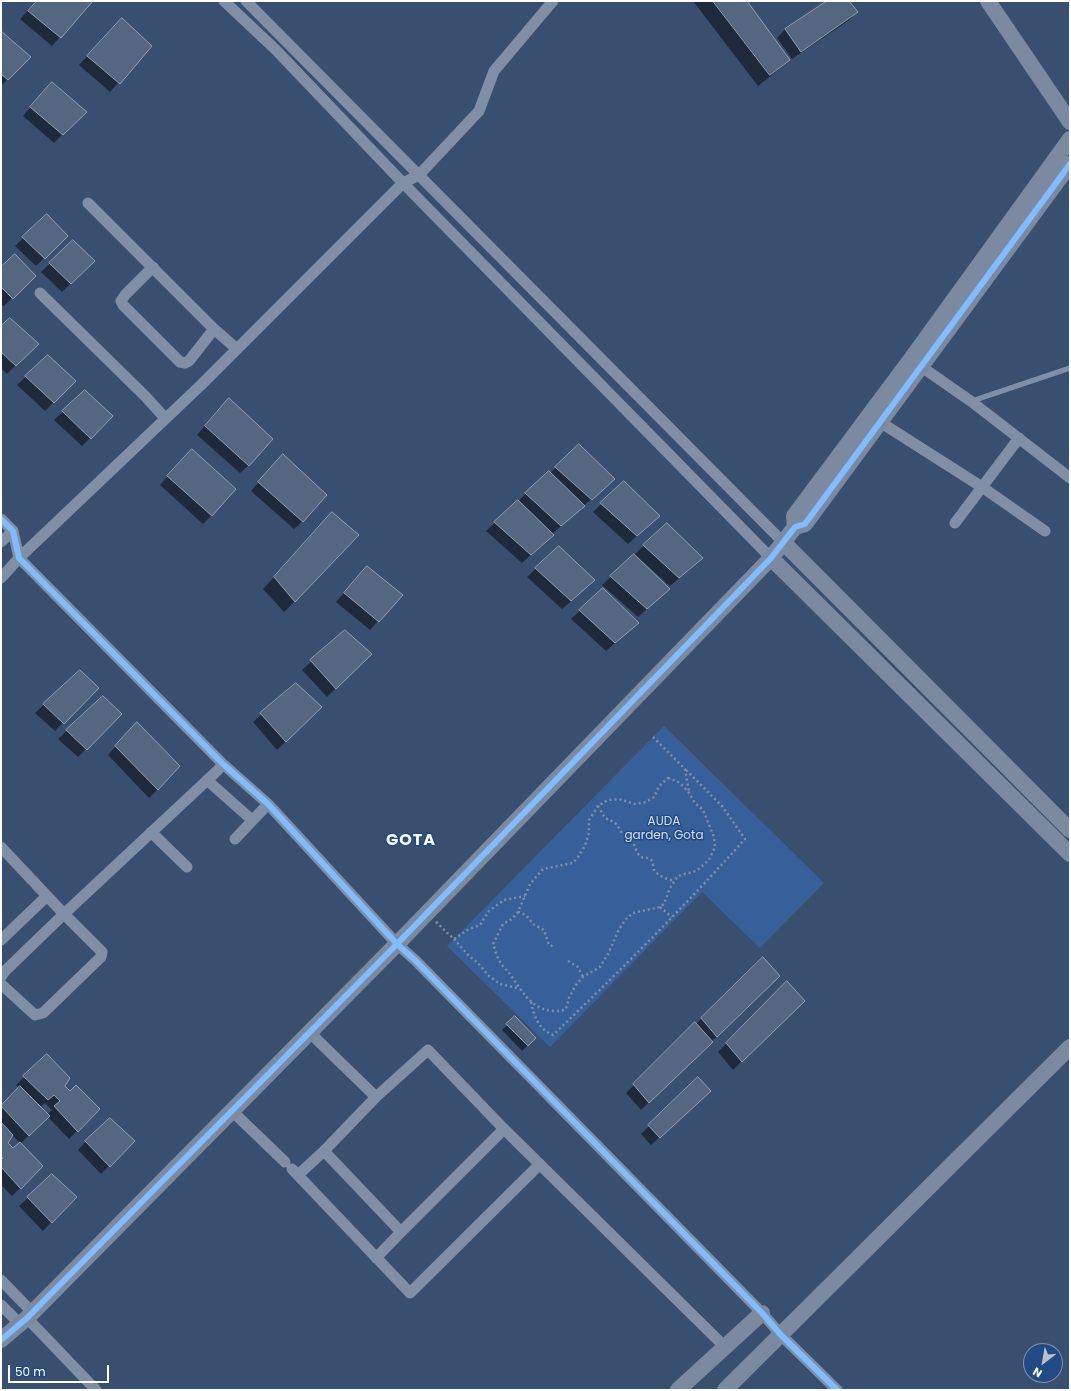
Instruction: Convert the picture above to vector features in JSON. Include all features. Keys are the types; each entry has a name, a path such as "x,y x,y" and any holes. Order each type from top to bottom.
{"street":[{"path":"224,1 276,50 403,183 771,558 1070,854"},
{"path":"246,1 1070,830"},
{"path":"1,578 237,349 403,183 419,175 479,111 494,71 553,1"},
{"path":"988,1 1070,122"},
{"path":"1,1340 26,1318 397,944 771,558 795,527 805,524 880,422 916,363 1070,139"},
{"path":"795,527 794,516 916,363 1070,164"},
{"path":"88,203 214,329 237,349"},
{"path":"152,267 124,295 121,301 180,362 189,362 214,329"},
{"path":"40,293 145,396 165,418"},
{"path":"916,363 972,402 1070,478"},
{"path":"880,422 982,487 1045,531"},
{"path":"955,523 1019,438"},
{"path":"1,519 12,531 20,558 223,764 268,804 397,944 415,960 762,1313 781,1335 837,1390"},
{"path":"1,542 12,531"},
{"path":"1,977 5,971 64,914 223,764"},
{"path":"207,780 252,820"},
{"path":"235,839 268,804"},
{"path":"151,832 186,867"},
{"path":"1,984 36,1015 42,1012 101,956 102,952 3,852"},
{"path":"1,940 47,896"},
{"path":"309,1032 376,1097"},
{"path":"725,1390 1070,1047"},
{"path":"292,1169 324,1151 376,1097 428,1050 504,1129 725,1347"},
{"path":"231,1110 292,1169 410,1293 540,1164"},
{"path":"376,1258 504,1129"},
{"path":"324,1151 401,1232"},
{"path":"1,1280 26,1318 96,1390"},
{"path":"1,1305 26,1318"},
{"path":"678,1390 762,1313"}],"lane":[{"path":"972,402 1070,368"}],"path":[{"path":"530,1002 535,1019 546,1032 553,1035 622,970 745,840 722,806 653,737"},
{"path":"685,769 689,792 695,803 703,810 714,837 716,847 713,855 696,871 681,875 674,881 667,899 660,907 633,913 626,919 600,967 583,977 576,985 569,998 566,1009 563,1011 546,1010 530,1002 499,961 493,944 503,924 512,919 518,912 530,884 543,869 573,863 585,846 589,833 589,820 598,806 608,800 619,799 635,804 646,802 654,797 659,786 668,778 677,781 689,792"},
{"path":"598,806 606,818 618,825 622,833"},
{"path":"634,844 638,854 650,858 657,873 674,881"},
{"path":"454,939 469,929 480,925 489,911 504,900 526,896"},
{"path":"660,907 672,918"},
{"path":"518,912 526,915 533,924 544,930 549,945 555,947"},
{"path":"427,913 469,956 477,962 489,976 500,984 518,988"},
{"path":"568,961 578,967 583,977"}],"green space":[{"name":"AUDA garden, Gota","path":"664,726 824,883 760,948 702,892 550,1047 447,946"}],"building":[{"path":"37,1 93,1 61,38 28,11"},
{"path":"713,1 747,1 790,60 770,75"},
{"path":"827,1 849,1 858,12 801,52 785,29"},
{"path":"122,18 152,46 120,84 87,56"},
{"path":"1,31 31,57 8,80 1,74"},
{"path":"52,82 87,112 63,135 30,107"},
{"path":"47,214 68,236 45,259 22,237"},
{"path":"73,240 95,261 71,284 49,263"},
{"path":"15,254 36,276 13,299 1,287 1,267"},
{"path":"10,318 39,344 16,366 1,352 1,326"},
{"path":"48,355 76,381 54,403 25,376"},
{"path":"85,390 113,416 91,439 62,411"},
{"path":"229,398 273,439 249,466 205,426"},
{"path":"579,444 615,479 592,500 555,467"},
{"path":"192,449 236,489 212,516 167,476"},
{"path":"283,454 327,495 303,522 258,482"},
{"path":"549,471 585,506 561,526 525,493"},
{"path":"624,481 660,516 637,536 600,503"},
{"path":"518,500 554,535 531,555 494,522"},
{"path":"332,512 359,535 295,602 274,577"},
{"path":"667,523 703,558 679,578 643,545"},
{"path":"559,546 595,580 571,601 535,568"},
{"path":"634,554 670,589 647,609 610,576"},
{"path":"367,566 403,595 379,622 344,593"},
{"path":"603,588 639,623 615,643 579,610"},
{"path":"345,630 372,654 336,689 310,660"},
{"path":"80,670 99,688 64,724 43,704"},
{"path":"296,683 322,707 286,742 260,713"},
{"path":"103,696 122,714 87,750 66,730"},
{"path":"137,722 180,766 158,790 115,746"},
{"path":"763,957 780,976 717,1037 701,1018"},
{"path":"787,981 805,1001 742,1062 726,1043"},
{"path":"515,1016 536,1038 528,1046 506,1024"},
{"path":"695,1022 713,1042 649,1103 633,1084"},
{"path":"47,1054 70,1078 65,1086 70,1091 76,1085 100,1109 78,1132 54,1106 60,1101 54,1095 48,1100 23,1076"},
{"path":"698,1077 711,1091 660,1138 648,1125"},
{"path":"20,1086 50,1116 29,1136 1,1106"},
{"path":"110,1118 135,1141 110,1167 85,1141"},
{"path":"1,1122 13,1135 8,1143 13,1148 20,1142 43,1166 21,1189 1,1167 1,1160 3,1158 1,1157"},
{"path":"52,1174 77,1197 52,1223 27,1197"}],"cycle path":[{"path":"1,1340 27,1318 397,944 771,558 795,527 805,524 1070,164"},
{"path":"1,519 13,531 19,558 223,764 268,804 397,944 415,960 762,1313 781,1335 837,1390"}],"district":[{"name":"GOTA","path":"411,841"}]}
